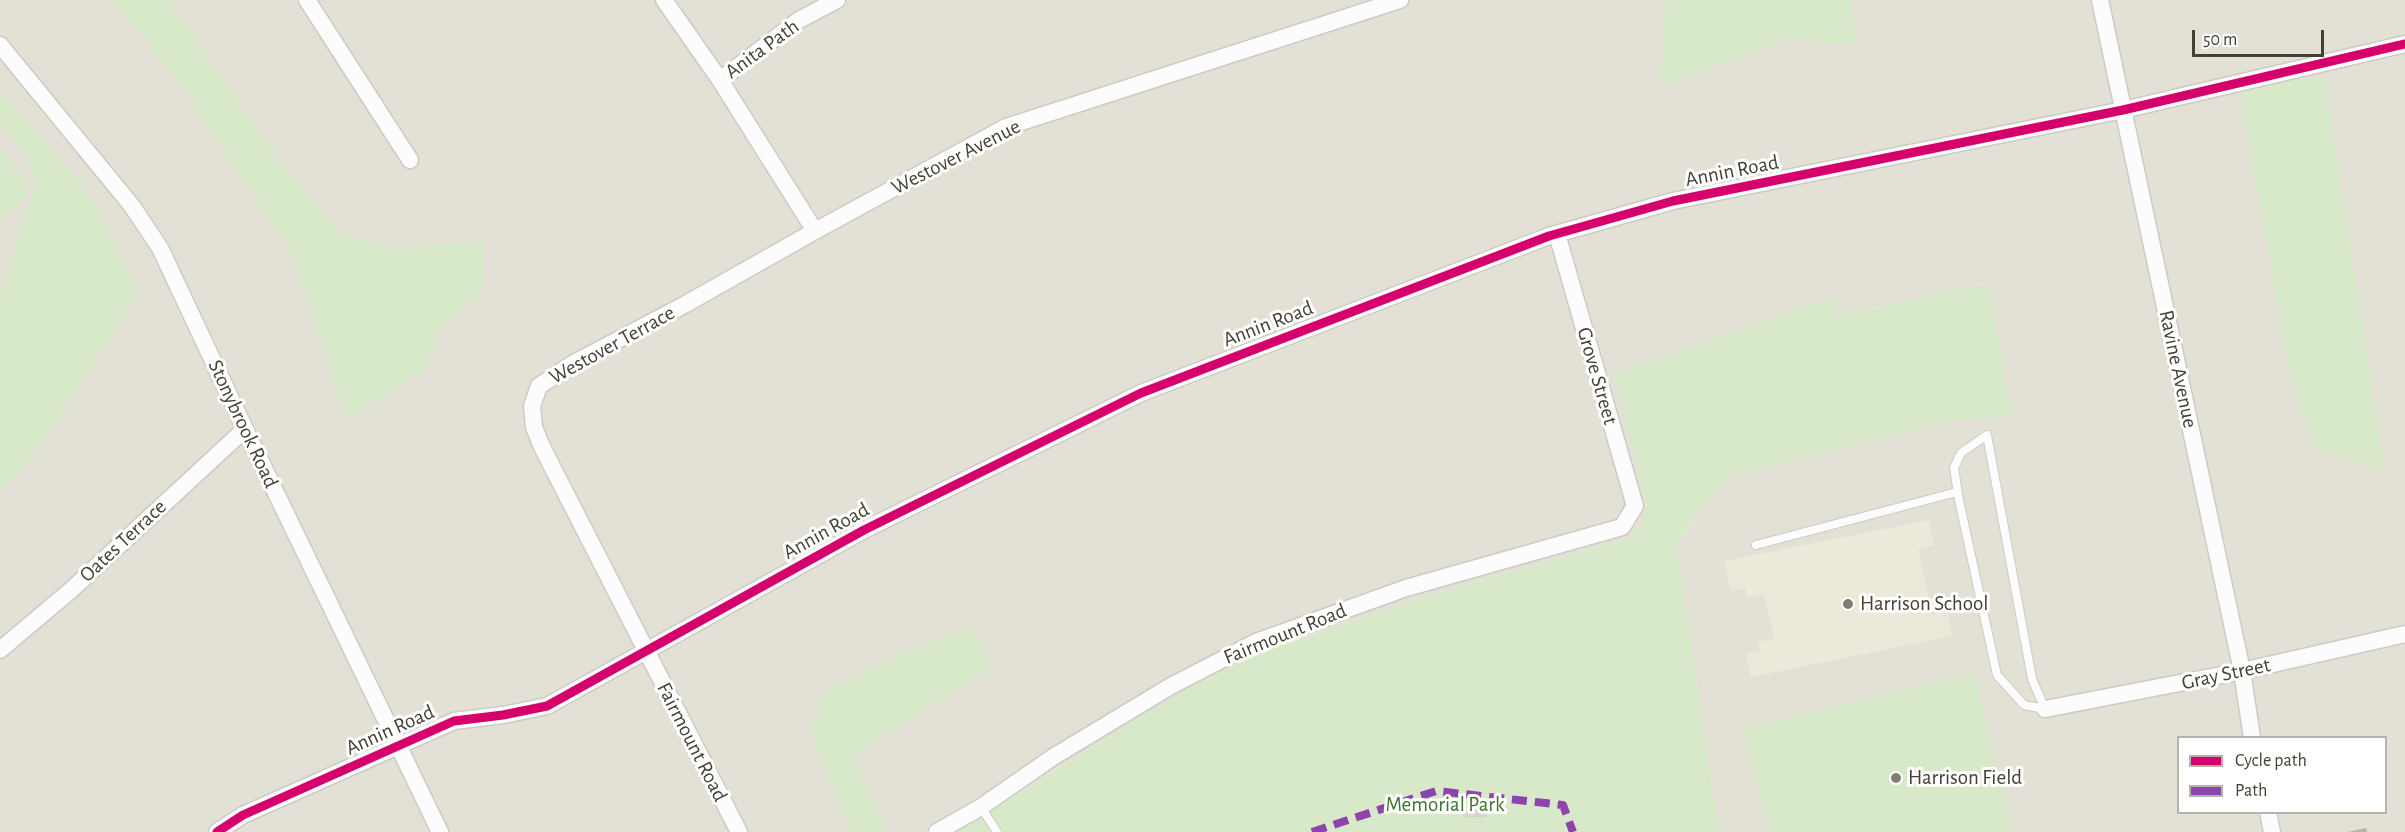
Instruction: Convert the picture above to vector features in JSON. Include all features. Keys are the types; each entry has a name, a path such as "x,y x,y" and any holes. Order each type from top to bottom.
{"street":[{"path":"307,0 410,160"},
{"path":"664,0 720,80 815,231"},
{"name":"Anita Path","path":"720,80 800,20 837,0"},
{"name":"Westover Avenue","path":"815,231 1006,128 1400,0"},
{"name":"Ravine Avenue","path":"2100,0 2242,671 2252,736"},
{"name":"Annin Road","path":"217,832 243,815 454,721 503,715 547,706 864,530 1142,393 1557,234 1673,201 2123,110 2405,44"},
{"name":"Stonybrook Road","path":"0,45 132,206 160,248 440,832"},
{"name":"Westover Terrace","path":"646,652 534,427 532,406 539,386 574,363 684,305 815,231"},
{"name":"Grove Street","path":"1557,234 1635,506 1629,518"},
{"name":"Oates Terrace","path":"0,650 70,591 245,429"},
{"name":"Fairmount Road","path":"937,832 981,807 1053,757 1171,686 1256,642 1406,588 1622,527 1629,518"},
{"name":"Gray Street","path":"2045,709 2242,671 2405,634"},
{"name":"Fairmount Road","path":"646,652 739,832"},
{"path":"2268,814 2272,832"}],"lane":[{"path":"1987,435 2032,679 2045,709 2024,705 1997,675 1958,492 1954,468 1961,453 1987,435"},
{"path":"1756,545 1958,492"},
{"path":"981,807 997,832"}],"shaded area":[{"path":"0,0 2405,0 2405,832 1719,832 1676,545 1727,476 1953,420 2012,416 1988,283 1837,315 1831,298 1614,374 1646,505 1641,526 1630,538 1410,601 1264,651 1183,691 956,832 0,832"},
{"name":"Harrison School","path":"1929,520 1934,545 1918,549 1932,614 1947,612 1952,636 1751,677 1746,654 1760,651 1758,642 1774,639 1764,594 1747,597 1745,588 1731,591 1724,561"}],"green space":[{"path":"112,0 169,0 272,151 339,233 391,249 484,241 481,295 439,330 424,371 346,419 293,257 175,76"},
{"path":"1666,0 1851,0 1856,45 1789,39 1660,86"},
{"path":"2324,77 2385,471 2315,449 2288,366 2239,88"},
{"path":"0,89 92,198 139,294 28,463 0,491 0,299 22,219 38,185 27,157 0,123"},
{"path":"0,149 27,184 26,198 0,218"},
{"name":"Memorial Park","path":"1989,283 2012,416 1953,420 1727,476 1676,544 1719,832 956,832 1183,691 1264,651 1410,601 1630,538 1641,526 1646,505 1613,374 1831,298 1838,315"},
{"path":"972,627 992,668 853,755 887,832 851,832 811,733 825,693 907,651"},
{"name":"Harrison Field","path":"1974,674 2012,832 1769,832 1742,728"}],"building":[{"path":"1485,803 1486,816 1463,817 1463,804"}],"marked path":[{"path":"1312,832 1436,791 1563,805 1573,832"}],"cycle path":[{"path":"217,832 243,815 454,721 503,715 547,706 864,530 1141,393 1549,236 1673,201 2123,110 2405,44"}],"place":[{"name":"Harrison School","path":"1848,604"},
{"name":"Harrison Field","path":"1896,778"}]}
